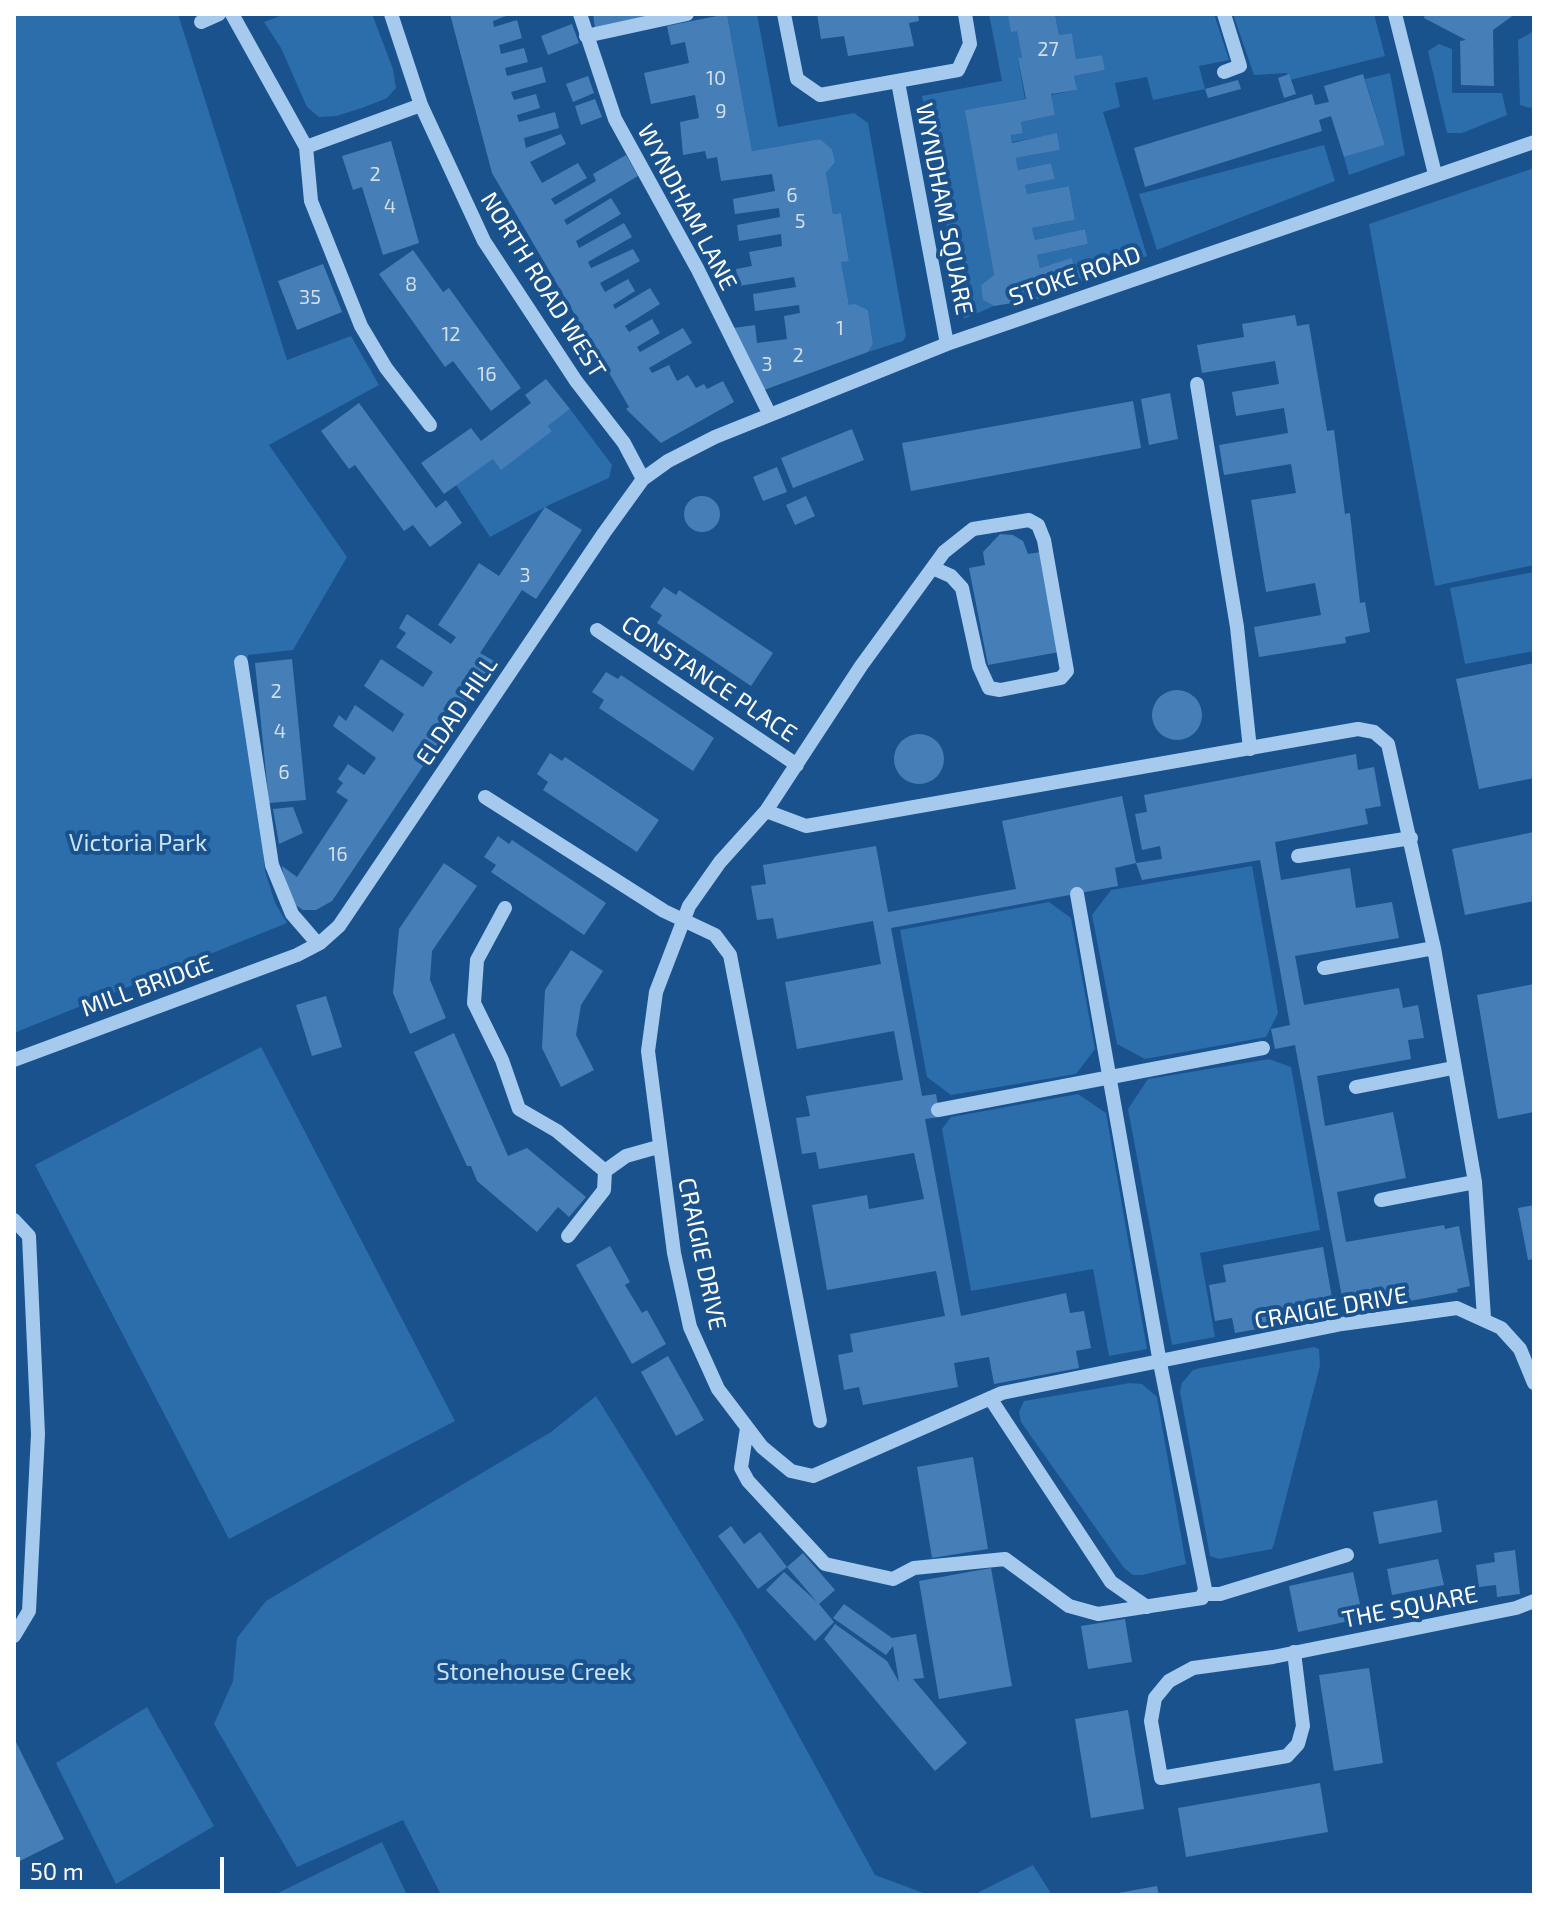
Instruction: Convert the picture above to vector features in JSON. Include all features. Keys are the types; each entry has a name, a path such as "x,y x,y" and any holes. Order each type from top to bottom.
{"street":[{"path":"201,22 219,14"},
{"path":"232,14 306,147 311,201 361,326 386,368 430,425"},
{"name":"NORTH ROAD WEST","path":"391,14 421,105 484,241 576,381 624,443 643,479"},
{"name":"WYNDHAM LANE","path":"580,14 615,119 697,268 770,415"},
{"path":"586,36 687,14"},
{"name":"WYNDHAM SQUARE","path":"784,14 797,79 820,95 958,70 970,44 965,14"},
{"path":"1224,14 1240,66 1224,72"},
{"path":"1395,14 1435,174"},
{"name":"WYNDHAM SQUARE","path":"898,82 947,344"},
{"path":"306,147 421,105"},
{"name":"STOKE ROAD","path":"643,479 715,437 947,344 1534,142"},
{"path":"1197,384 1237,627 1250,749"},
{"name":"ELDAD HILL","path":"297,955 318,944 359,902 528,644 643,479"},
{"name":"CRAIGIE DRIVE","path":"933,568 951,576 962,588 979,666 989,688 1000,690 1061,678 1067,671 1044,540 1038,525 1029,520 973,529 944,552 896,618 766,811 720,862 682,918 656,992 648,1051 658,1147 690,1327 718,1389 762,1447 791,1471 813,1476 990,1398 1342,1324 1457,1308 1501,1328 1520,1349 1534,1383"},
{"name":"CONSTANCE PLACE","path":"597,630 797,765"},
{"path":"241,662 272,865 292,914 318,944"},
{"path":"766,811 806,826 1358,729 1374,732 1388,744 1434,948 1475,1182 1484,1318"},
{"path":"485,797 664,911 715,935 730,955 820,1421"},
{"path":"1298,856 1411,838"},
{"path":"747,1428 741,1468 748,1481 825,1564 893,1579 914,1568 1005,1559 1069,1606 1098,1614 1202,1598 1077,894"},
{"path":"505,908 477,960 474,1003 502,1060 519,1109 557,1131 605,1171"},
{"path":"1324,968 1434,948"},
{"name":"MILL BRIDGE","path":"14,1060 297,955"},
{"path":"938,1110 1109,1080 1263,1048"},
{"path":"1356,1087 1453,1068"},
{"path":"605,1171 626,1156 658,1147"},
{"path":"568,1236 604,1190 605,1171"},
{"path":"1381,1200 1475,1182"},
{"path":"14,1220 29,1236 38,1434 29,1611 14,1636"},
{"path":"990,1398 1111,1582 1147,1607"},
{"path":"1203,1594 1220,1594 1347,1555"},
{"name":"THE SQUARE","path":"1294,1652 1303,1726 1298,1744 1287,1756 1161,1778 1151,1721 1155,1698 1169,1681 1193,1668 1294,1652 1516,1608 1534,1601"}],"green space":[{"name":"Victoria Park","path":"14,14 178,14 287,360 351,336 379,385 269,445 347,557 293,650 248,655 246,666 265,871 275,903 287,923 14,1033"},
{"path":"285,14 372,14 393,69 396,88 387,98 362,108 336,116 319,117 307,107 281,48 264,22"},
{"path":"727,14 757,14 778,127 854,113 868,123 906,336 903,341 868,352 873,344 868,310 849,305 841,262 849,260 841,213 833,214 826,173 834,162 832,149 820,139 752,151"},
{"path":"989,14 1008,14 1017,31 1025,99 966,110 994,275 981,285 984,300 994,306 964,319 922,96 1002,81"},
{"path":"1055,14 1214,14 1229,60 1199,66 1205,89 1153,100 1147,77 1115,83 1120,107 1103,112 1147,256 1068,287 1065,278 1075,274 1072,259 1040,268 1037,255 1088,244 1085,229 1035,240 1032,228 1075,220 1069,186 1027,194 1025,185 1055,179 1051,163 1018,170 1016,158 1060,150 1057,134 1012,142 1011,135 1023,132 1021,122 1055,115 1051,95 1076,90 1074,76 1105,70 1102,55 1076,59 1072,33 1059,35"},
{"path":"1233,14 1374,14 1385,56 1290,80 1287,73 1254,75"},
{"path":"1534,31 1534,106 1530,108 1520,105 1518,40"},
{"path":"1439,44 1452,49 1452,93 1502,93 1507,115 1462,133 1447,133 1428,51"},
{"path":"1390,73 1405,155 1349,175 1344,157 1385,145 1365,79"},
{"path":"1324,145 1335,181 1157,250 1139,194"},
{"path":"1534,168 1534,565 1435,586 1369,224"},
{"path":"570,409 612,465 609,478 551,504 490,537 456,485 493,459 552,431 548,426"},
{"path":"1534,572 1534,651 1465,664 1450,588"},
{"path":"1252,866 1278,1013 1266,1037 1145,1059 1117,1044 1092,915 1111,890"},
{"path":"1049,902 1071,918 1095,1049 1076,1074 951,1095 927,1077 900,930"},
{"path":"261,1047 455,1421 229,1539 35,1165"},
{"path":"1269,1059 1291,1067 1320,1230 1200,1253 1215,1337 1172,1345 1128,1109 1148,1079"},
{"path":"1078,1094 1106,1113 1147,1349 1109,1356 1093,1269 971,1291 942,1129 951,1117"},
{"path":"1314,1347 1319,1349 1320,1366 1272,1549 1219,1559 1210,1556 1180,1392 1182,1383 1193,1370 1200,1368"},
{"path":"1130,1383 1142,1384 1157,1397 1186,1564 1142,1575 1133,1575 1124,1568 1021,1422 1019,1412 1024,1401"},
{"name":"Stonehouse Creek","path":"596,1396 741,1630 875,1875 929,1895 441,1895 403,1820 297,1867 214,1724 233,1681 237,1638 266,1601 551,1432"},
{"path":"147,1707 214,1826 116,1884 56,1763"},
{"path":"382,1842 407,1895 274,1895"},
{"path":"1033,1865 1052,1895 973,1895"}],"building":[{"path":"450,14 511,14 493,21 494,27 517,20 522,38 499,45 501,54 524,48 528,62 505,68 507,76 542,67 546,82 511,92 514,100 536,94 540,108 517,115 519,122 555,112 559,128 524,138 526,148 561,134 566,144 530,162 542,183 578,163 587,178 551,199 555,205 596,181 593,174 626,155 638,176 564,220 567,225 611,198 621,214 576,241 579,248 624,223 632,237 588,262 591,268 633,249 640,261 600,283 605,292 628,279 635,291 613,305 615,309 650,288 660,304 625,326 629,332 652,319 660,333 637,347 640,352 683,328 692,343 649,368 652,373 669,365 677,381 688,375 696,388 704,384 707,389 723,381 734,402 661,443 626,409 629,407 492,173"},
{"path":"593,14 657,14 595,28"},
{"path":"727,14 752,151 820,139 832,149 835,162 826,173 833,214 841,213 849,261 841,262 849,305 855,304 868,310 873,344 868,352 764,390 733,328 755,325 757,343 787,339 784,316 800,313 799,305 755,311 753,294 796,287 794,277 739,286 736,269 752,266 749,252 782,246 781,234 739,241 737,225 780,217 779,208 735,214 733,199 775,191 772,174 721,181 717,157 707,159 705,151 683,155 680,122 699,118 695,95 651,104 644,73 689,63 685,42 671,45 667,26"},
{"path":"817,14 918,14 919,21 909,23 914,46 848,56 844,36 821,39"},
{"path":"1008,14 1055,14 1059,35 1072,33 1076,59 1102,55 1105,70 1074,76 1077,90 1051,94 1055,115 1021,122 1023,133 1011,135 1012,143 1057,133 1060,150 1016,158 1018,170 1051,163 1055,179 1025,185 1027,194 1069,186 1075,220 1032,228 1035,240 1085,229 1088,244 1037,255 1040,268 1072,258 1075,274 1065,278 1068,287 1043,298 994,306 983,300 981,285 994,275 965,110 1026,99 1018,58 1022,58 1017,31 1011,32"},
{"path":"1425,14 1515,14 1493,30 1494,86 1461,85 1460,41 1466,40 1424,18"},
{"path":"572,24 579,43 548,55 541,36"},
{"path":"1289,74 1296,94 1284,98 1278,78"},
{"path":"1363,74 1385,145 1344,157 1331,116 1319,120 1322,131 1145,187 1134,148 1312,94 1315,105 1329,102 1324,86"},
{"path":"588,76 594,93 573,102 566,84"},
{"path":"1238,80 1241,89 1208,98 1205,89"},
{"path":"595,99 602,117 581,125 575,106"},
{"path":"391,141 419,243 383,255 362,187 353,190 342,156"},
{"path":"413,250 443,292 449,288 521,388 491,411 453,361 445,367 379,274"},
{"path":"323,264 342,312 297,330 278,281"},
{"path":"1295,315 1297,326 1309,324 1327,431 1334,430 1345,514 1350,513 1360,603 1365,602 1370,632 1345,637 1346,643 1259,657 1254,627 1321,615 1315,583 1266,592 1251,500 1296,493 1291,464 1224,475 1219,445 1288,433 1284,408 1236,416 1232,392 1279,384 1275,361 1202,373 1197,345 1244,337 1242,324"},
{"path":"546,379 570,409 548,426 552,431 501,470 493,459 444,494 421,463 471,428 481,441 531,403 525,395"},
{"path":"1170,393 1178,439 1149,445 1141,399"},
{"path":"1133,401 1141,448 911,491 902,443"},
{"path":"359,403 436,508 446,500 462,523 430,547 413,525 404,531 355,465 349,469 321,431"},
{"path":"852,429 864,460 793,488 781,458"},
{"path":"777,467 787,492 763,501 753,477"},
{"path":"702,496 715,501 720,514 715,527 702,532 689,527 684,514 689,501"},
{"path":"806,496 815,516 795,525 786,505"},
{"path":"545,507 582,530 536,599 522,590 480,653 494,661 332,901 316,910 303,910 288,900 282,866 297,877 348,800 336,792 343,783 338,779 348,764 364,775 376,758 333,726 339,715 346,721 355,705 393,732 404,714 364,686 381,659 423,687 433,672 396,647 406,633 399,628 407,614 451,644 456,637 438,625 479,563 499,576"},
{"path":"1000,534 1013,535 1023,541 1028,554 1041,552 1059,652 988,665 969,568 985,565 983,552"},
{"path":"664,587 676,595 679,590 773,653 751,686 657,623 662,615 650,607"},
{"path":"292,659 306,800 269,803 255,663"},
{"path":"1534,663 1534,778 1479,789 1456,679"},
{"path":"606,672 618,679 621,675 714,738 693,771 599,708 604,700 592,692"},
{"path":"1177,690 1194,698 1202,715 1194,732 1177,740 1160,732 1152,715 1160,698"},
{"path":"919,734 936,742 944,759 936,776 919,784 902,776 894,759 902,742"},
{"path":"550,753 562,761 565,757 659,820 637,852 543,790 548,782 537,774"},
{"path":"1356,754 1358,770 1374,767 1381,806 1365,809 1368,824 1275,842 1281,880 1350,868 1356,908 1392,902 1399,938 1295,956 1304,1005 1399,988 1403,1008 1418,1005 1424,1038 1408,1040 1411,1059 1317,1076 1325,1126 1393,1112 1406,1178 1337,1192 1346,1242 1444,1225 1445,1229 1459,1226 1470,1286 1457,1289 1458,1292 1345,1313 1295,1045 1275,1049 1271,1029 1290,1025 1260,860 1142,880 1136,863 1162,859 1160,846 1142,850 1135,814 1147,812 1144,795"},
{"path":"1122,796 1136,863 1115,868 1118,886 891,928 922,1096 936,1094 940,1117 925,1119 961,1316 1066,1293 1070,1313 1084,1311 1091,1348 1076,1351 1079,1368 994,1384 989,1357 954,1363 958,1387 863,1405 859,1387 844,1390 838,1355 853,1352 850,1334 945,1316 936,1271 827,1290 812,1205 867,1195 869,1209 924,1199 914,1153 819,1169 816,1152 802,1154 796,1118 810,1116 806,1096 903,1080 894,1031 797,1049 785,982 881,964 873,921 777,939 773,918 757,920 751,886 766,884 763,865 876,846 888,912 1016,889 1002,821"},
{"path":"293,807 303,833 279,844 273,809"},
{"path":"1534,832 1534,901 1465,915 1452,849"},
{"path":"498,836 509,844 512,840 606,903 584,935 491,872 496,865 484,857"},
{"path":"444,863 477,886 432,951 430,980 446,1018 410,1034 393,993 399,929"},
{"path":"571,950 603,971 581,1005 576,1035 594,1070 561,1087 542,1048 545,990"},
{"path":"1534,984 1534,1112 1498,1119 1477,995"},
{"path":"326,996 342,1047 312,1056 296,1005"},
{"path":"454,1033 508,1156 527,1148 586,1197 569,1217 558,1207 537,1232 477,1181 471,1166 467,1166 414,1052"},
{"path":"1534,1205 1534,1259 1528,1260 1518,1208"},
{"path":"610,1246 630,1282 625,1285 642,1313 647,1310 666,1344 632,1364 576,1265"},
{"path":"1323,1247 1335,1315 1235,1333 1232,1318 1215,1321 1209,1285 1226,1282 1223,1265"},
{"path":"668,1356 704,1420 676,1436 641,1372"},
{"path":"973,1457 988,1549 932,1558 917,1467"},
{"path":"1437,1500 1442,1532 1379,1544 1373,1512"},
{"path":"731,1526 744,1544 760,1532 787,1567 758,1589 718,1536"},
{"path":"1515,1550 1520,1594 1497,1597 1496,1585 1479,1587 1476,1565 1495,1562 1494,1553"},
{"path":"803,1553 835,1590 819,1604 834,1622 815,1641 766,1590 784,1572 817,1602 787,1567"},
{"path":"1438,1559 1444,1585 1392,1595 1387,1569"},
{"path":"991,1568 1012,1686 939,1699 919,1581"},
{"path":"1353,1572 1363,1618 1298,1632 1289,1586"},
{"path":"844,1604 892,1638 916,1634 924,1678 913,1679 967,1743 935,1771 824,1639 835,1624 887,1661 899,1682 893,1646 886,1655 833,1618"},
{"path":"1125,1619 1132,1662 1088,1669 1081,1626"},
{"path":"1369,1668 1383,1763 1334,1771 1319,1675"},
{"path":"1128,1710 1144,1809 1091,1818 1075,1719"},
{"path":"14,1738 64,1839 14,1864"},
{"path":"1320,1783 1328,1832 1186,1857 1178,1808"},
{"path":"1157,1886 1159,1895 1118,1895 1118,1893"}]}
